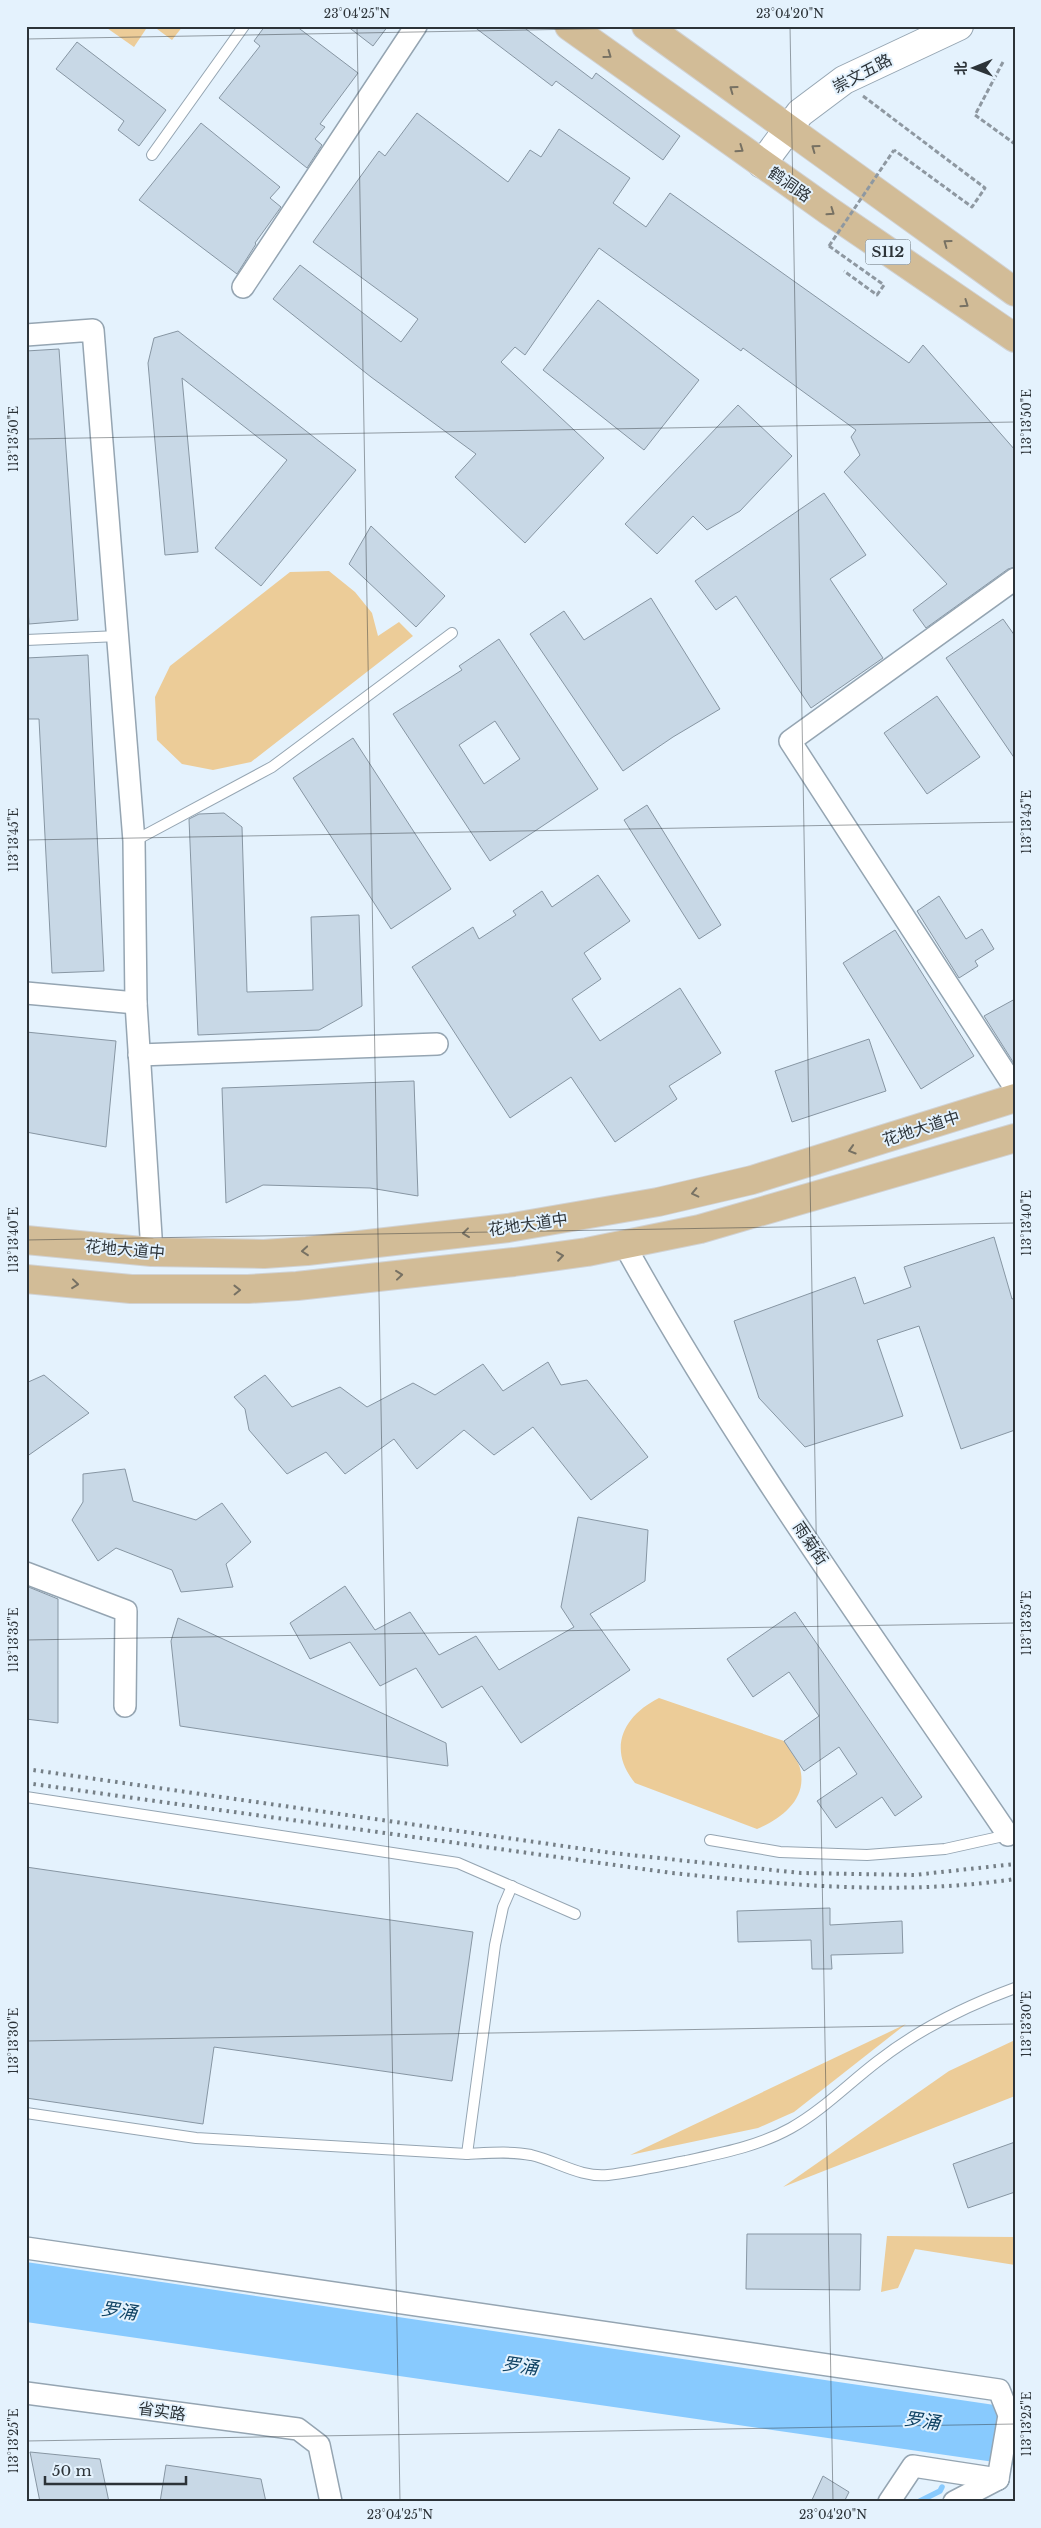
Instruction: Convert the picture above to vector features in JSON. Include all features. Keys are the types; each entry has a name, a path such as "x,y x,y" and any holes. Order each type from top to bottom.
{"main road":[{"name":"鹤洞路","path":"568,26 762,164 1015,338"},
{"name":"S112","path":"646,26 1015,292"},
{"name":"花地大道中","path":"26,1240 152,1252 264,1254 307,1251 508,1228 658,1202 752,1180 1015,1098"},
{"path":"26,1279 131,1289 248,1290 514,1262 700,1229 1015,1138"}],"street":[{"path":"242,288 416,26"},
{"name":"崇文五路","path":"762,164 800,112 844,80 959,26"},
{"path":"26,335 94,330 134,841 136,1002 152,1252"},
{"path":"1015,579 790,741 1015,1088"},
{"path":"26,993 136,1002"},
{"path":"139,1055 437,1044"},
{"name":"雨菊街","path":"624,1244 670,1326 786,1506 1008,1835"},
{"path":"26,1574 126,1611 125,1706"},
{"path":"26,2248 999,2390 1009,2415 998,2479"},
{"name":"省实路","path":"26,2393 298,2429 319,2444 331,2502"},
{"path":"890,2502 913,2466 998,2479"},
{"path":"954,2502 998,2479"}],"lane":[{"path":"152,155 244,26"},
{"path":"134,841 272,767 452,633"},
{"path":"26,640 119,636"},
{"path":"26,1797 441,1859 458,1863 575,1914"},
{"path":"710,1840 780,1852 867,1855 945,1849 1008,1835"},
{"path":"467,2154 495,1945 503,1907 512,1886"},
{"path":"26,2113 196,2138 467,2154 510,2153 531,2155 580,2172 605,2176 662,2166 760,2142 791,2128 913,2036 942,2019 1015,1988"}],"path":[{"path":"1003,62 975,115 1015,144"},
{"path":"844,271 877,294 884,286 829,246 894,150 972,207 985,188 858,92"}],"shaded area":[{"path":"104,26 148,26 134,47"},
{"path":"159,26 183,26 172,40 157,29"},
{"path":"329,571 355,592 372,613 378,636 399,622 413,636 251,762 213,770 182,764 157,740 155,697 170,666 290,572"},
{"path":"659,1698 784,1741 800,1768 800,1789 797,1798 791,1806 784,1813 757,1829 635,1783 622,1758 623,1734 636,1714 646,1705"},
{"path":"906,2024 794,2112 758,2128 630,2155"},
{"path":"1015,2040 1015,2096 783,2187 949,2071"},
{"path":"887,2236 1015,2237 1015,2265 915,2249 898,2288 881,2292"}],"water":[{"name":"罗涌","path":"26,2262 1015,2408 1015,2465 26,2322"}],"building":[{"path":"265,26 296,26 358,73 320,124 325,127 315,139 322,145 307,168 219,98 260,46 254,41"},
{"path":"347,26 388,26 373,46"},
{"path":"473,26 522,26 592,79 596,73 680,136 663,160 556,81 552,86"},
{"path":"77,42 166,110 139,146 118,130 124,121 56,69"},
{"path":"417,113 508,182 530,150 541,157 559,129 630,178 613,203 646,227 670,193 909,363 923,345 1015,450 1015,567 1008,569 926,628 913,610 947,584 844,472 860,455 851,437 856,430 743,348 741,351 599,248 525,355 515,347 501,362 604,458 525,543 455,477 476,454 371,377 273,299 300,265 401,342 418,319 313,242 379,151 385,156"},
{"path":"201,123 280,187 270,198 281,207 255,243 237,274 139,200"},
{"path":"598,300 699,380 644,450 543,370"},
{"path":"178,331 356,470 261,586 215,548 287,460 182,378 198,552 165,555 148,363 154,338"},
{"path":"59,349 78,620 29,624 26,578 26,351"},
{"path":"738,405 792,456 740,511 707,530 693,516 657,554 625,524"},
{"path":"824,493 866,555 830,579 883,658 811,708 736,596 716,610 695,581"},
{"path":"371,526 445,596 416,627 349,564"},
{"path":"651,598 720,709 673,737 623,771 530,634 564,611 584,640"},
{"path":"1003,619 1015,636 1015,759 946,658"},
{"path":"499,639 598,789 490,861 393,714 462,670 459,666","holes":["495,721 520,759 484,784 459,745"]},
{"path":"88,655 104,971 52,973 39,719 26,719 26,658"},
{"path":"937,696 980,757 927,794 884,733"},
{"path":"353,738 451,889 391,929 293,778"},
{"path":"647,805 721,925 699,939 624,820"},
{"path":"224,813 242,827 247,992 313,990 311,917 359,915 362,1006 319,1030 198,1035 189,819 199,814"},
{"path":"598,875 630,921 584,953 601,979 572,999 600,1041 680,988 721,1053 669,1086 677,1099 615,1142 571,1077 510,1118 412,967 473,927 479,939 516,915 513,911 542,891 552,907"},
{"path":"939,896 966,939 982,929 994,949 975,961 978,966 959,978 917,911"},
{"path":"895,930 974,1056 921,1089 843,963"},
{"path":"1015,999 1015,1065 984,1016"},
{"path":"26,1032 116,1041 106,1147 26,1132"},
{"path":"869,1039 886,1091 792,1122 775,1071"},
{"path":"414,1081 418,1196 370,1188 263,1185 226,1203 222,1088"},
{"path":"994,1237 1012,1299 1015,1298 1015,1430 961,1449 919,1326 877,1340 903,1416 805,1447 759,1398 734,1321 855,1277 864,1304 911,1287 904,1267"},
{"path":"548,1362 561,1385 587,1380 648,1457 591,1500 533,1427 494,1455 464,1430 417,1469 394,1439 345,1474 326,1452 287,1474 249,1430 245,1409 234,1397 265,1375 292,1407 340,1387 367,1407 413,1383 435,1395 483,1364 503,1391"},
{"path":"44,1375 89,1413 26,1457 26,1383"},
{"path":"125,1469 133,1501 196,1520 222,1503 251,1542 226,1564 233,1587 181,1592 172,1570 116,1548 98,1561 72,1520 83,1502 83,1474"},
{"path":"578,1517 648,1530 645,1581 590,1614 630,1670 521,1743 482,1686 442,1708 416,1668 380,1686 350,1642 310,1659 290,1623 345,1586 375,1630 410,1612 439,1655 476,1636 499,1670 574,1627 561,1607"},
{"path":"26,1586 58,1599 58,1723 26,1719"},
{"path":"795,1612 922,1797 895,1816 882,1797 836,1828 817,1801 857,1774 839,1747 804,1771 784,1741 819,1716 789,1672 753,1697 727,1659"},
{"path":"178,1618 446,1743 448,1766 180,1726 171,1641"},
{"path":"26,1867 473,1932 452,2081 214,2047 203,2124 26,2098"},
{"path":"830,1908 830,1925 902,1921 903,1953 831,1955 832,1969 812,1969 811,1940 738,1942 737,1911"},
{"path":"1015,2142 1015,2192 968,2208 953,2164"},
{"path":"747,2234 861,2234 860,2290 746,2289"},
{"path":"30,2452 100,2459 109,2502 40,2502"},
{"path":"166,2465 261,2479 266,2502 160,2502"},
{"path":"823,2476 849,2492 844,2502 811,2502"}],"waterway":[{"path":"918,2502 940,2491 942,2487"}],"railway":[{"path":"26,1769 612,1853 801,1873 914,1875 1015,1864"},
{"path":"26,1783 672,1873 801,1885 886,1888 929,1887 1015,1879"}]}
